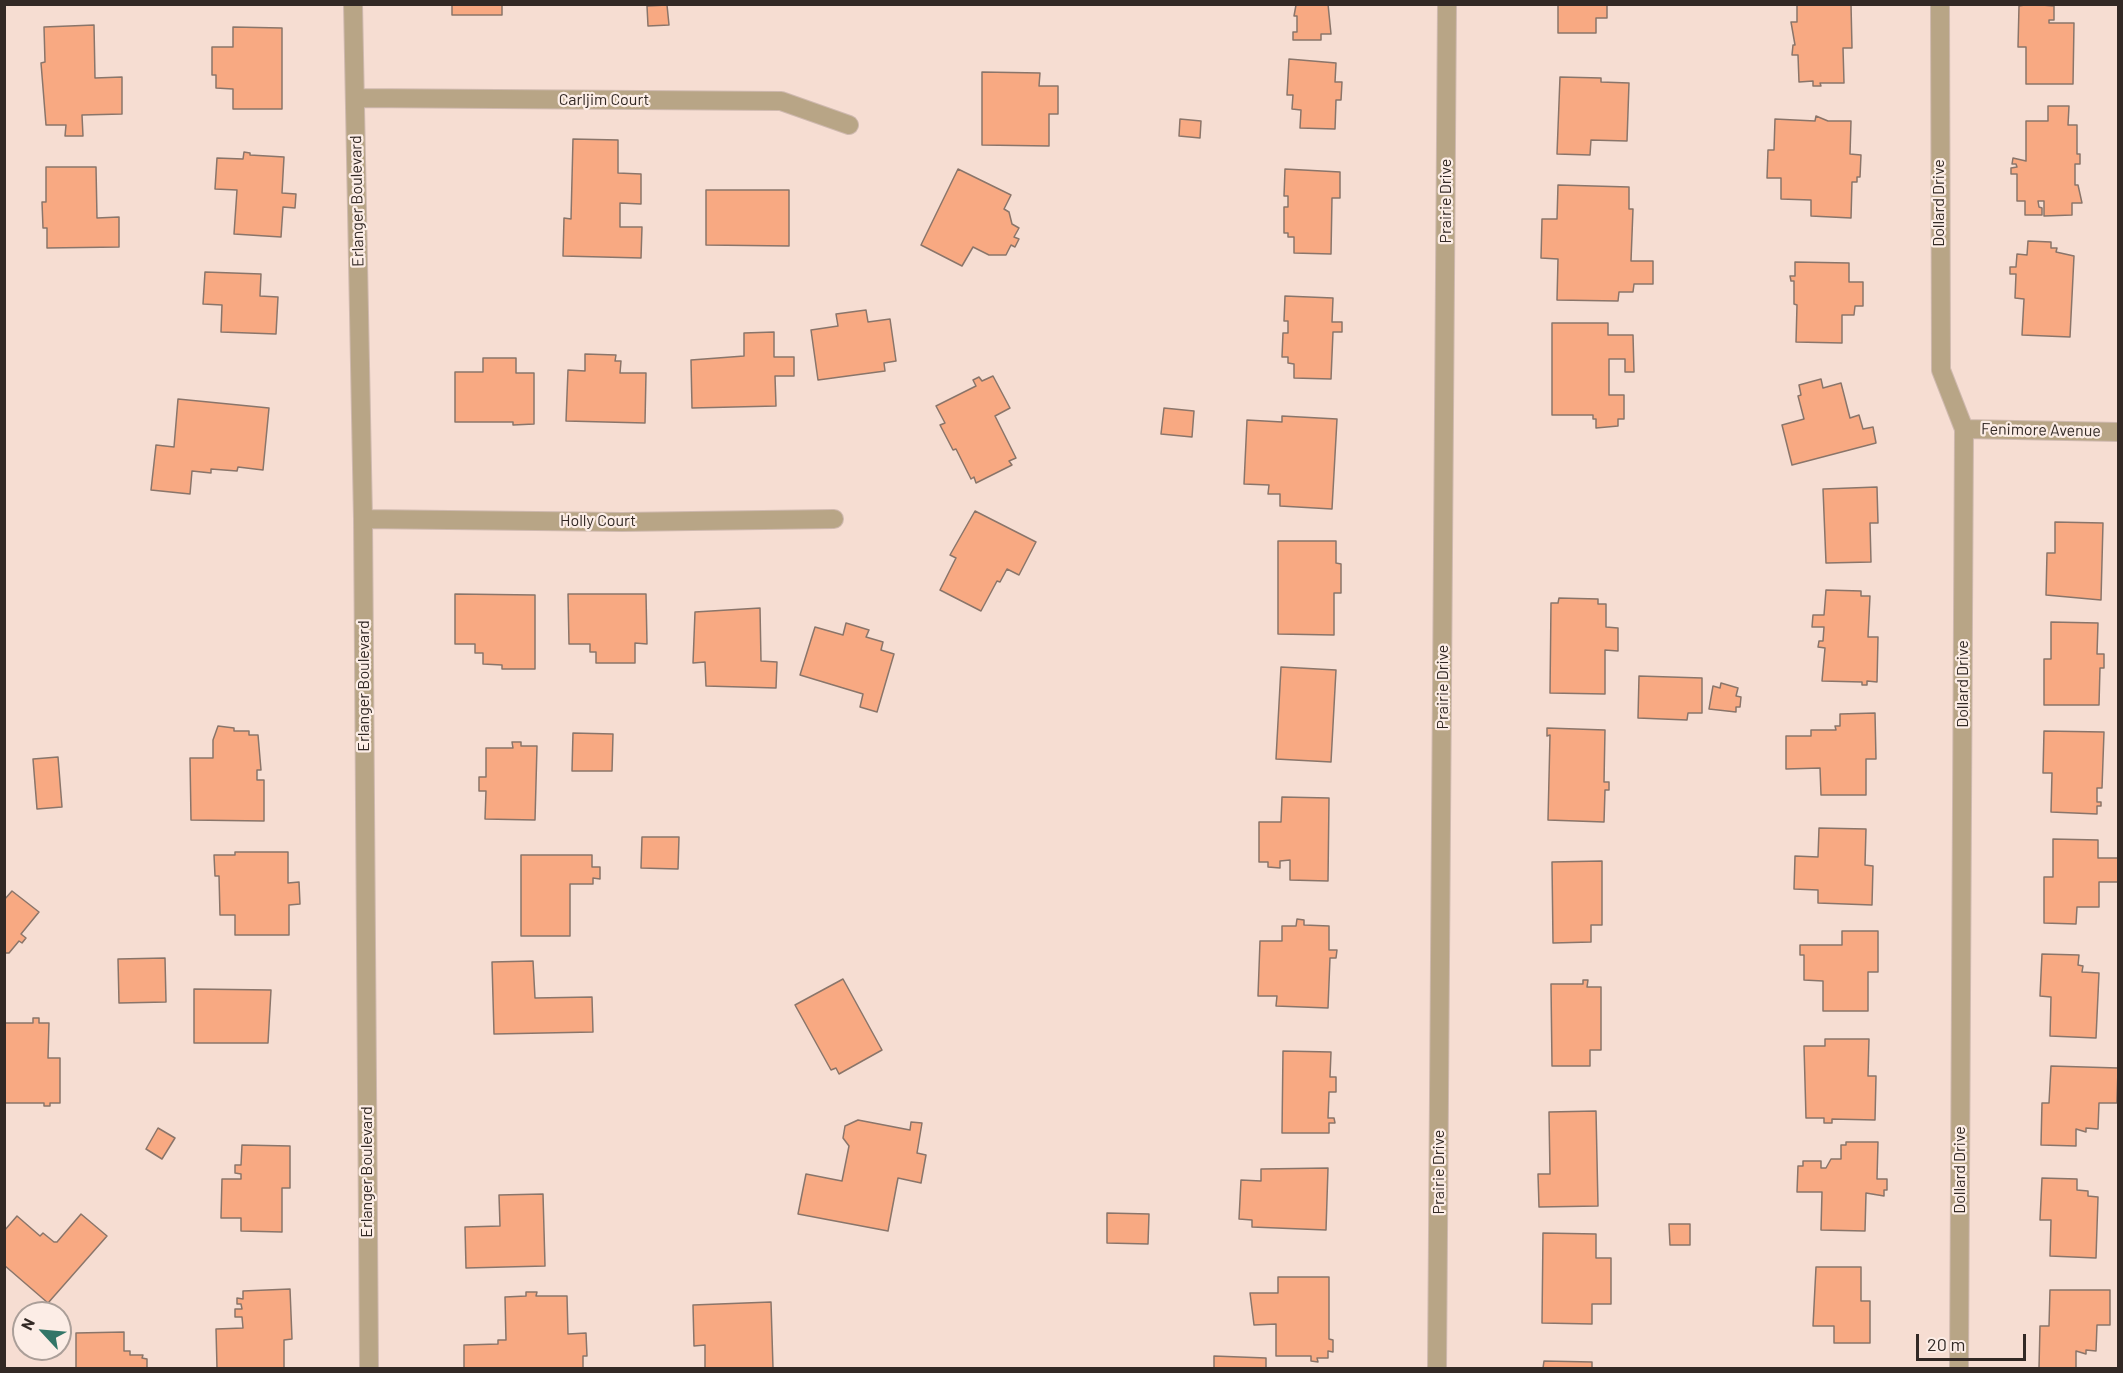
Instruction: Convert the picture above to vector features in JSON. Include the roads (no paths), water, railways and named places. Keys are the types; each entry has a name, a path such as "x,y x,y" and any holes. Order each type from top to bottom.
{"street":[{"name":"Erlanger Boulevard","path":"353,4 363,519 369,1368"},
{"name":"Prairie Drive","path":"1437,1368 1447,4"},
{"name":"Dollard Drive","path":"1940,4 1941,370 1964,429 1959,1368"},
{"name":"Carljim Court","path":"356,98 781,101 849,125"},
{"name":"Fenimore Avenue","path":"1964,429 2118,432"},
{"name":"Holly Court","path":"363,519 622,522 834,519"}]}
